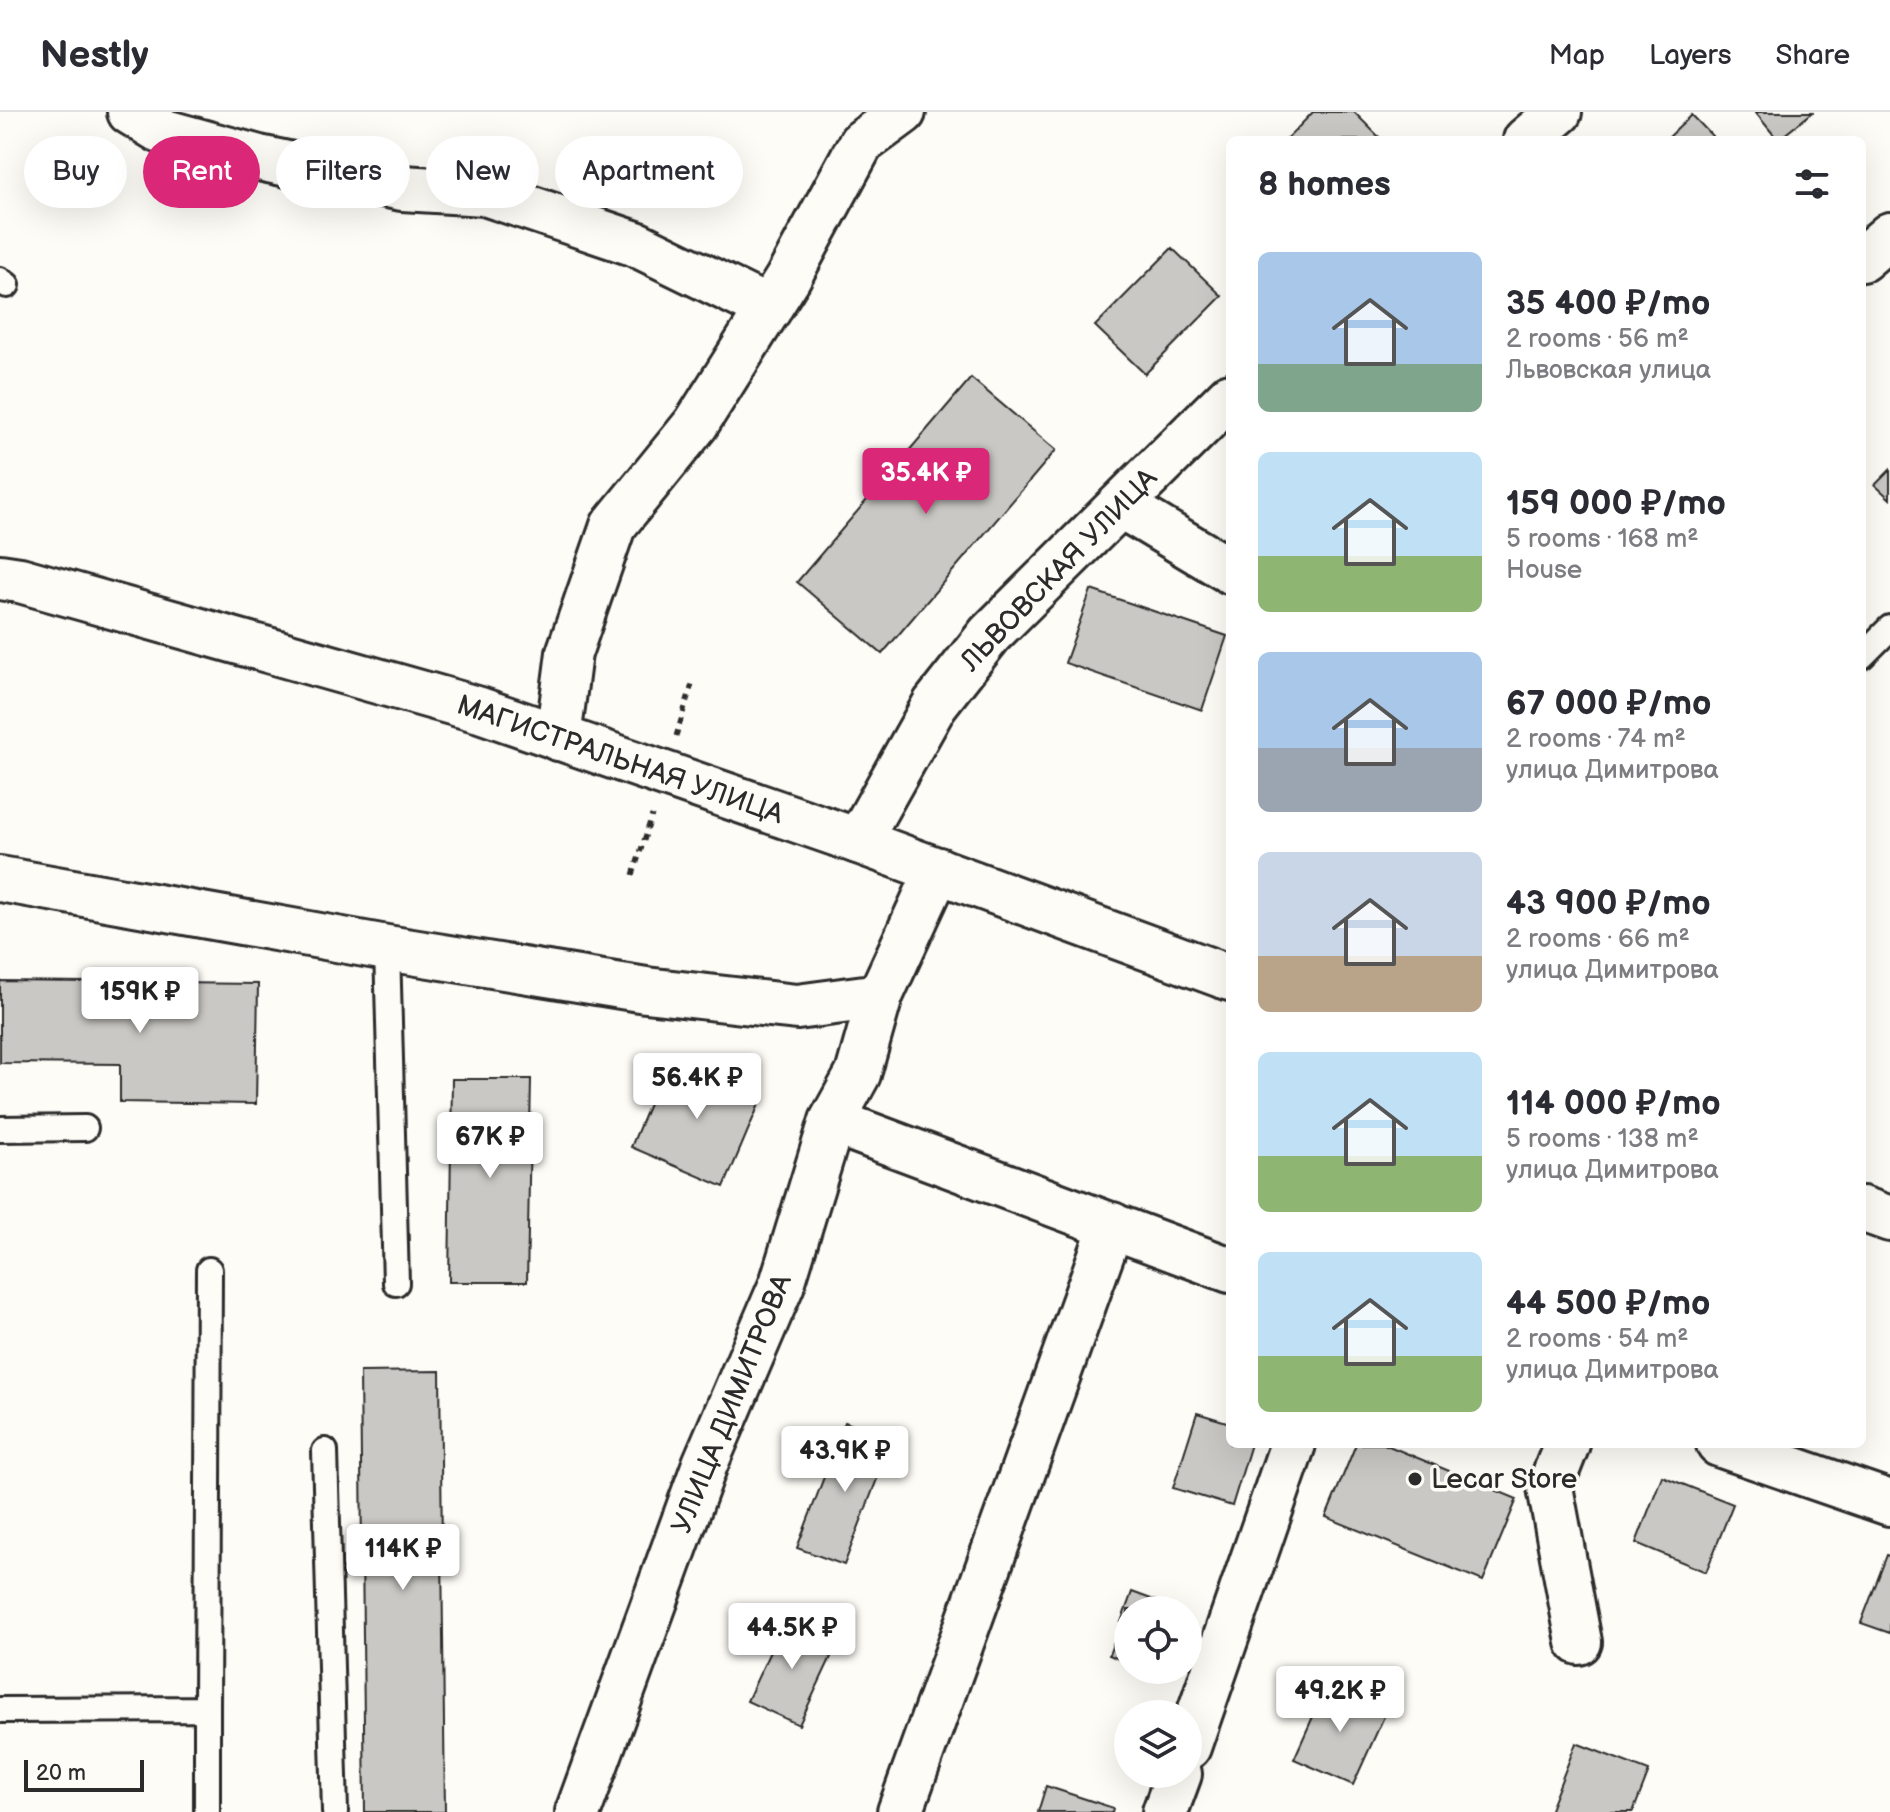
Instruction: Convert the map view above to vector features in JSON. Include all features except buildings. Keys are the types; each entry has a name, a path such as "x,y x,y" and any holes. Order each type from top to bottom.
{"main road":[{"path":"130,112 161,131 259,158 402,188 485,193 636,244 769,309"},
{"path":"558,738 569,653 613,526 696,424 788,278 861,143 903,112"},
{"path":"1531,136 1559,112"},
{"path":"1866,256 1890,235"},
{"name":"ЛЬВОВСКАЯ УЛИЦА","path":"858,841 935,704 990,634 1226,400"},
{"path":"1120,505 1226,569"},
{"name":"МАГИСТРАЛЬНАЯ УЛИЦА","path":"0,577 20,580 464,706 858,841 1226,977"},
{"name":"УЛИЦА ДИМИТРОВА","path":"578,1812 705,1464 782,1284 832,1121 858,1074 880,996 938,870"},
{"path":"0,879 387,948 646,990 797,1007 880,996"},
{"path":"832,1121 1226,1268"},
{"path":"1866,1210 1890,1219"},
{"path":"900,1812 1112,1225"},
{"path":"1202,1707 1292,1448"},
{"path":"1565,1448 1550,1487 1579,1642"},
{"path":"1731,1448 1890,1503"}],"lane":[{"path":"1866,652 1890,628"},
{"path":"387,948 396,1283"},
{"path":"0,1129 85,1128"},
{"path":"207,1812 209,1270"},
{"path":"325,1451 335,1812"},
{"path":"0,1710 207,1709"}],"place":[{"name":"Lecar Store","path":"1415,1479"}]}
